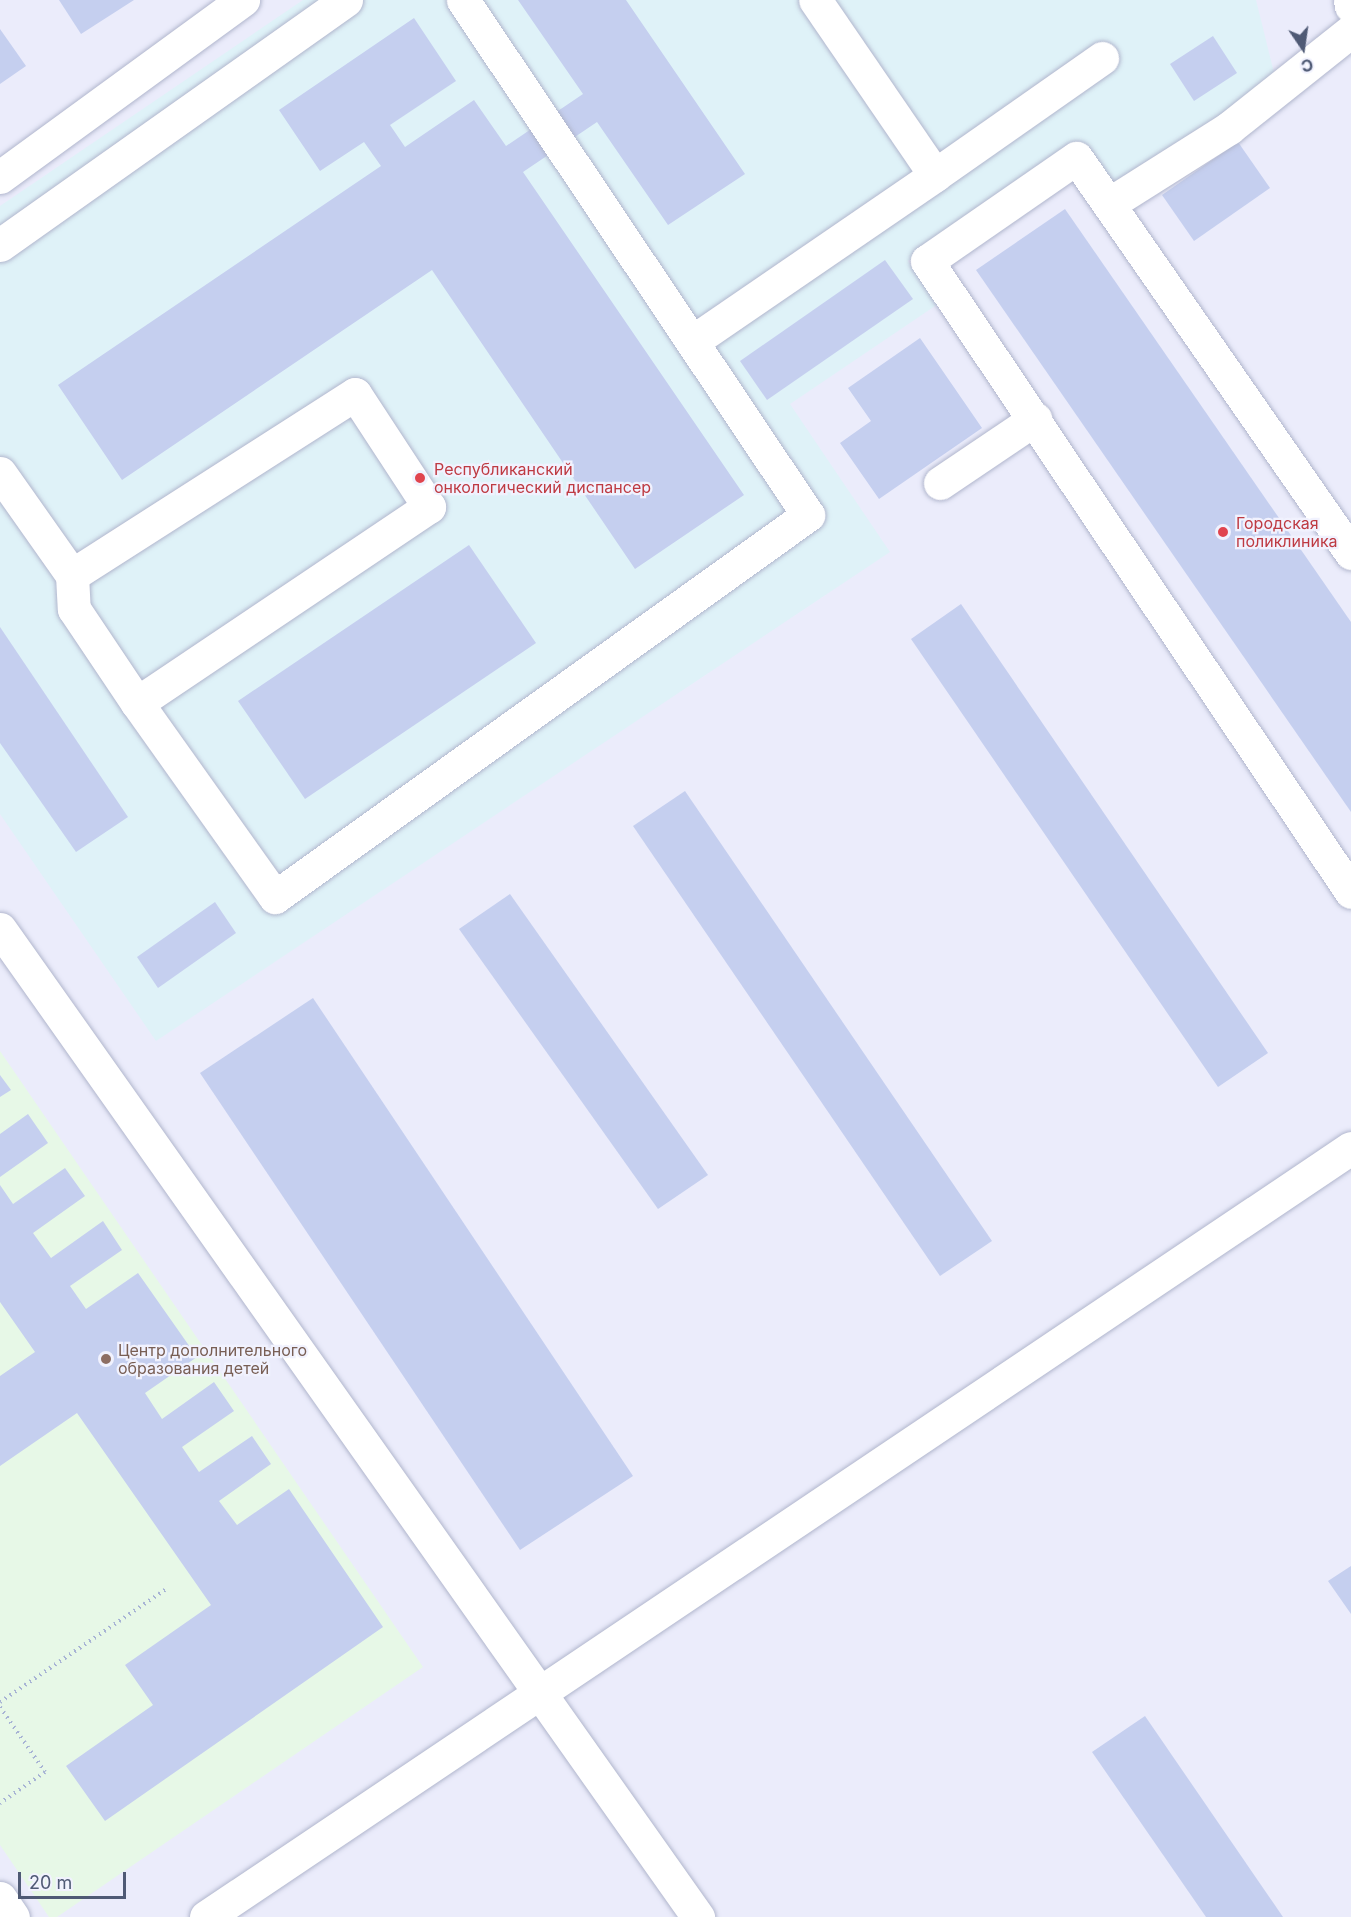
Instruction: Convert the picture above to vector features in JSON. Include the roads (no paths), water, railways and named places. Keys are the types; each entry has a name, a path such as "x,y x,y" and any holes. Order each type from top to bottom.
{"street":[{"path":"0,177 243,0"},
{"path":"0,245 346,0"},
{"path":"0,473 72,575 74,609 137,703 275,897 808,515 463,0"},
{"path":"815,0 935,176"},
{"path":"1350,0 1351,6"},
{"path":"1109,204 1229,128 1351,31"},
{"path":"693,341 935,176 1102,58"},
{"path":"1351,553 1076,158 927,261 1351,892"},
{"path":"72,575 356,394 429,507 137,703"},
{"path":"940,483 1035,419"},
{"path":"0,929 698,1917"},
{"path":"206,1917 1351,1148"},
{"path":"0,1898 13,1917"}],"place":[{"name":"Республиканский онкологический диспансер","path":"420,478"},
{"name":"Городская поликлиника","path":"1223,532"},
{"name":"Центр дополнительного образования детей","path":"106,1359"}]}
